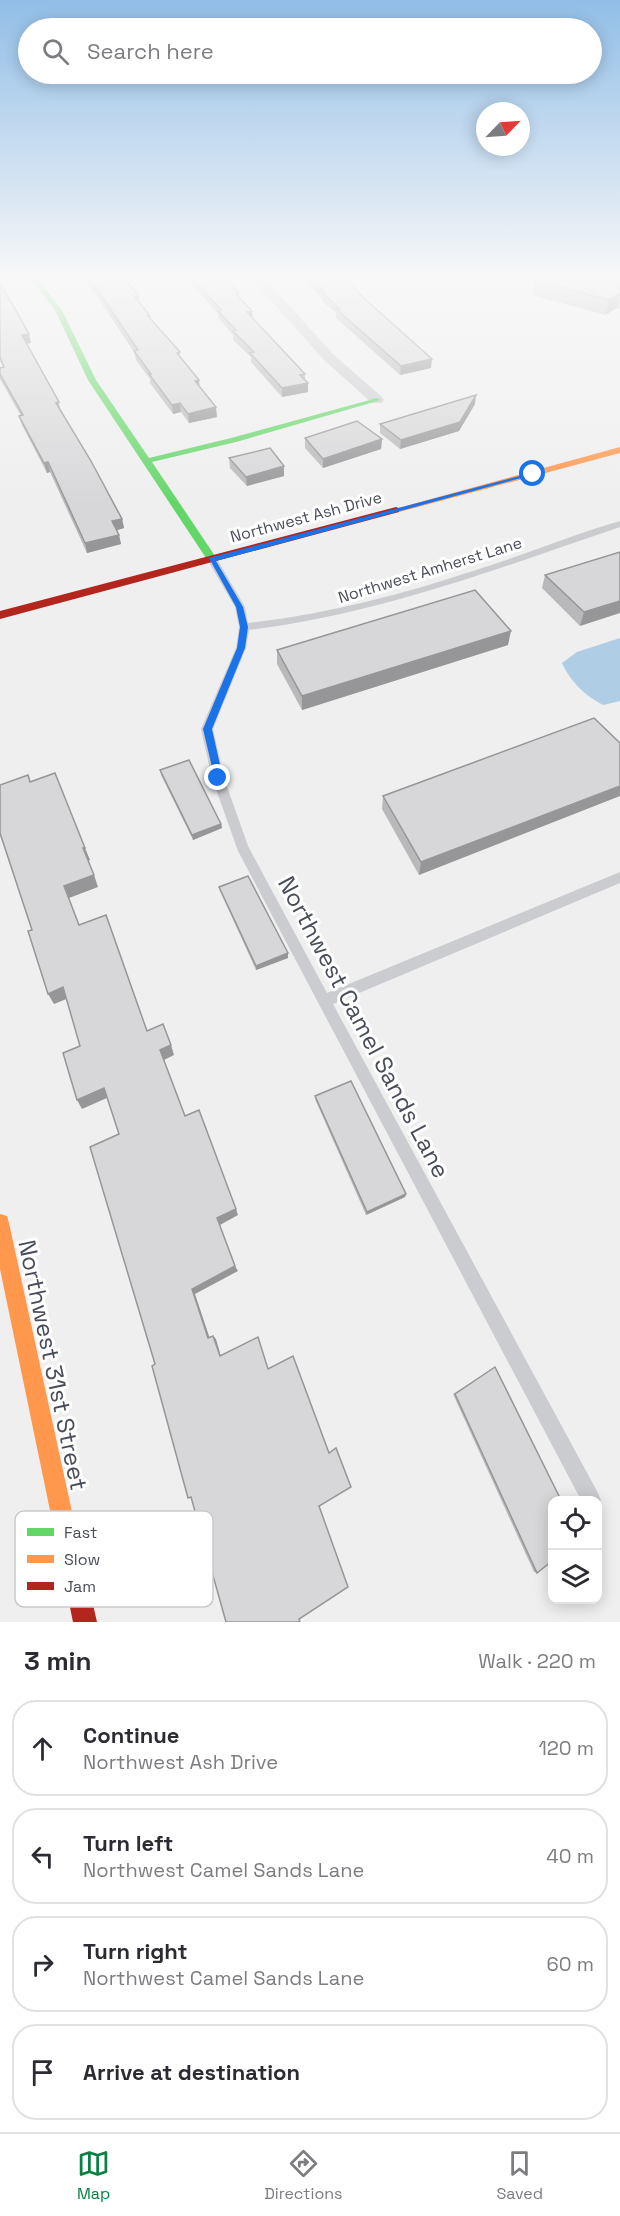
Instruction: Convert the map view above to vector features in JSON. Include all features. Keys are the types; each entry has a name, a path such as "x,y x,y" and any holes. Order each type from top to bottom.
{"street":[{"path":"79,353 92,380 212,560"},
{"path":"322,353 355,384 377,400"},
{"path":"146,461 233,440 377,400"},
{"name":"Northwest Ash Drive","path":"0,615 620,450"},
{"name":"Northwest 31st Street","path":"0,1223 61,1511"},
{"name":"Northwest 31st Street","path":"82,1607 85,1622"}],"lane":[{"name":"Northwest Amherst Lane","path":"244,627 280,624 347,612 441,584 620,524"},
{"name":"Northwest Camel Sands Lane","path":"212,560 240,607 244,627 241,648 207,729 218,778 242,847 589,1496"},
{"path":"325,1001 620,877"}],"water":[{"path":"620,638 620,701 603,705 579,687 569,676 562,663 577,652"}],"building":[{"path":"0,353 32,353 59,402 56,403 122,519 112,521 119,535 85,543 48,462 44,463 19,416 23,415 0,374 0,368 4,367"},
{"path":"135,353 178,353 199,380 195,381 216,407 188,414 180,403 172,405 149,374 151,374"},
{"path":"250,353 285,353 305,374 300,375 308,383 282,388"},
{"path":"386,353 425,353 432,359 401,366"},
{"path":"476,395 460,422 401,440 380,424"},
{"path":"357,421 382,439 323,459 305,438"},
{"path":"270,448 284,466 246,477 229,458"},
{"path":"620,552 620,601 584,612 545,575"},
{"path":"475,590 511,631 302,696 277,650"},
{"path":"594,718 620,743 620,786 421,862 383,796"},
{"path":"189,760 221,824 192,835 160,770"},
{"path":"55,773 94,875 64,886 79,925 106,915 147,1031 163,1024 171,1045 160,1050 185,1116 199,1110 236,1209 217,1218 235,1266 192,1289 208,1338 213,1336 220,1356 258,1337 268,1369 293,1356 329,1453 336,1448 351,1487 319,1506 348,1587 299,1619 300,1622 226,1622 213,1576 213,1511 195,1511 191,1497 188,1498 152,1366 155,1364 90,1147 119,1134 104,1088 77,1100 63,1053 80,1046 63,987 48,994 28,931 32,930 0,833 0,785 28,775 30,782"},
{"path":"248,876 288,953 256,966 219,887"},
{"path":"351,1081 406,1194 367,1212 315,1096"},
{"path":"495,1367 559,1496 548,1496 548,1564 537,1573 455,1394"}],"traffic: fast":[{"path":"79,353 92,380 212,559"},
{"path":"146,461 233,440 377,400"}],"traffic: slow":[{"path":"396,510 620,450"},
{"path":"0,1223 61,1511"}],"traffic: jam":[{"path":"0,615 396,510"},
{"path":"82,1607 85,1622"}],"route":[{"path":"218,778 207,729 241,648 244,627 240,607 212,560 533,474"}]}
